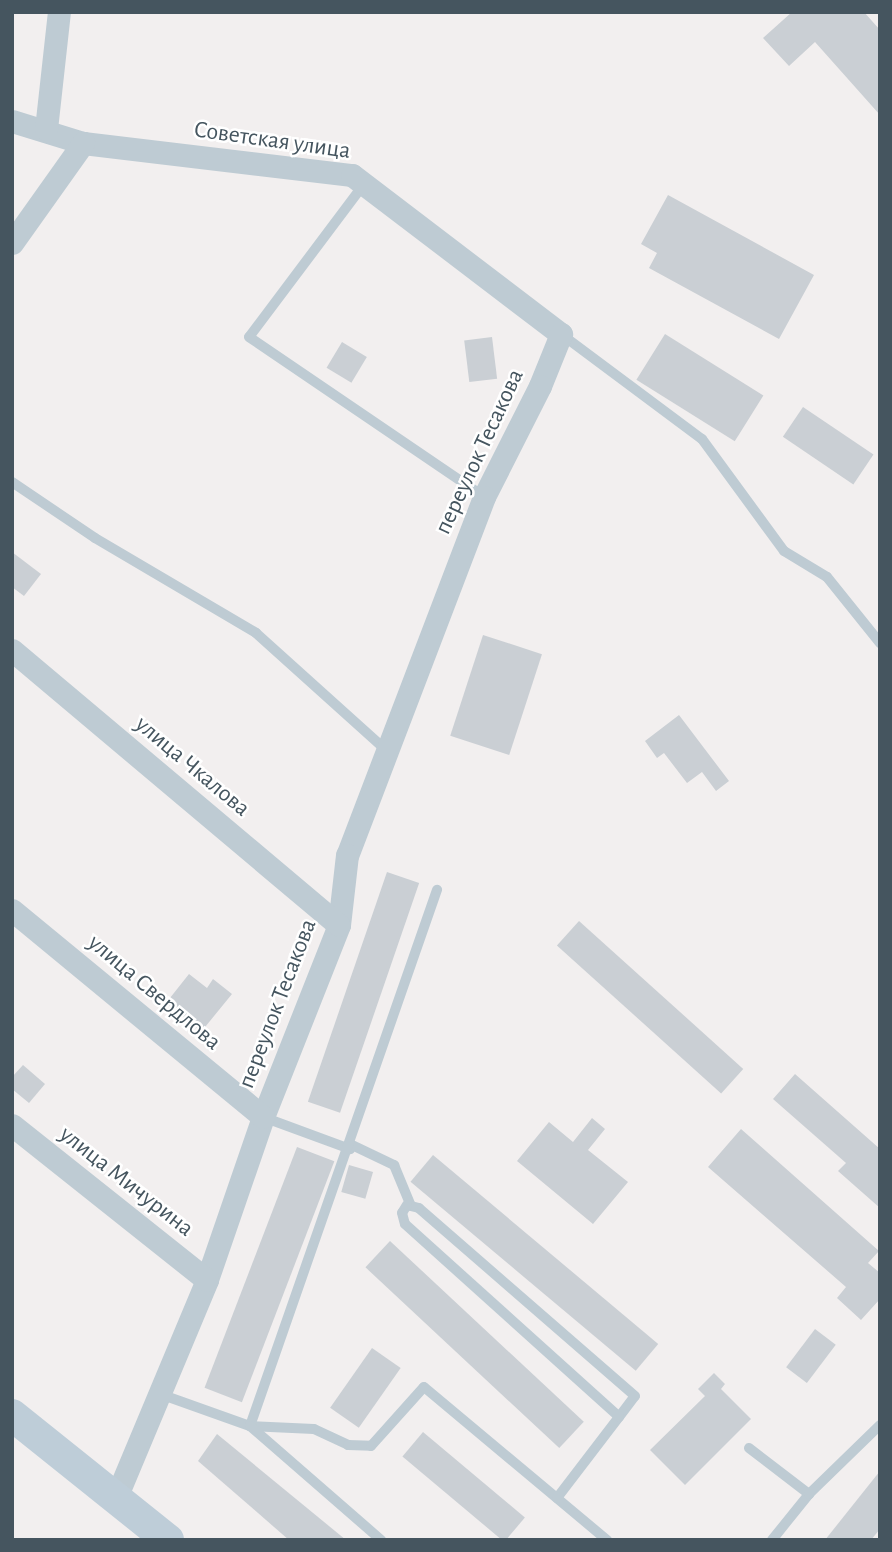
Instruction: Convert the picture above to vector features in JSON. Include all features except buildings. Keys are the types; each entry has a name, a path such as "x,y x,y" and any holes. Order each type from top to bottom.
{"main road":[{"path":"12,1415 168,1540"}],"street":[{"path":"46,129 59,12"},
{"name":"Советская улица","path":"12,121 46,129 83,143 352,175 561,334"},
{"path":"12,243 83,143"},
{"name":"переулок Тесакова","path":"116,1498 208,1280 263,1117 339,925 347,855 484,497 540,386 561,334"},
{"name":"улица Чкалова","path":"12,650 339,925"},
{"name":"улица Свердлова","path":"12,910 263,1117"},
{"name":"улица Мичурина","path":"12,1125 208,1280"}],"lane":[{"path":"364,184 249,337 484,497"},
{"path":"561,334 702,439 784,551 827,577 880,643"},
{"path":"12,482 94,538 256,632 387,751"},
{"path":"250,1426 351,1147 438,890"},
{"path":"263,1117 351,1147 394,1165 411,1206"},
{"path":"411,1206 419,1208 635,1396 557,1498"},
{"path":"411,1206 402,1213 405,1224 619,1417"},
{"path":"160,1394 250,1426 314,1429 348,1445 371,1446 424,1387 607,1540"},
{"path":"772,1540 809,1494 880,1425"},
{"path":"250,1426 381,1540"},
{"path":"749,1448 809,1494"}]}
